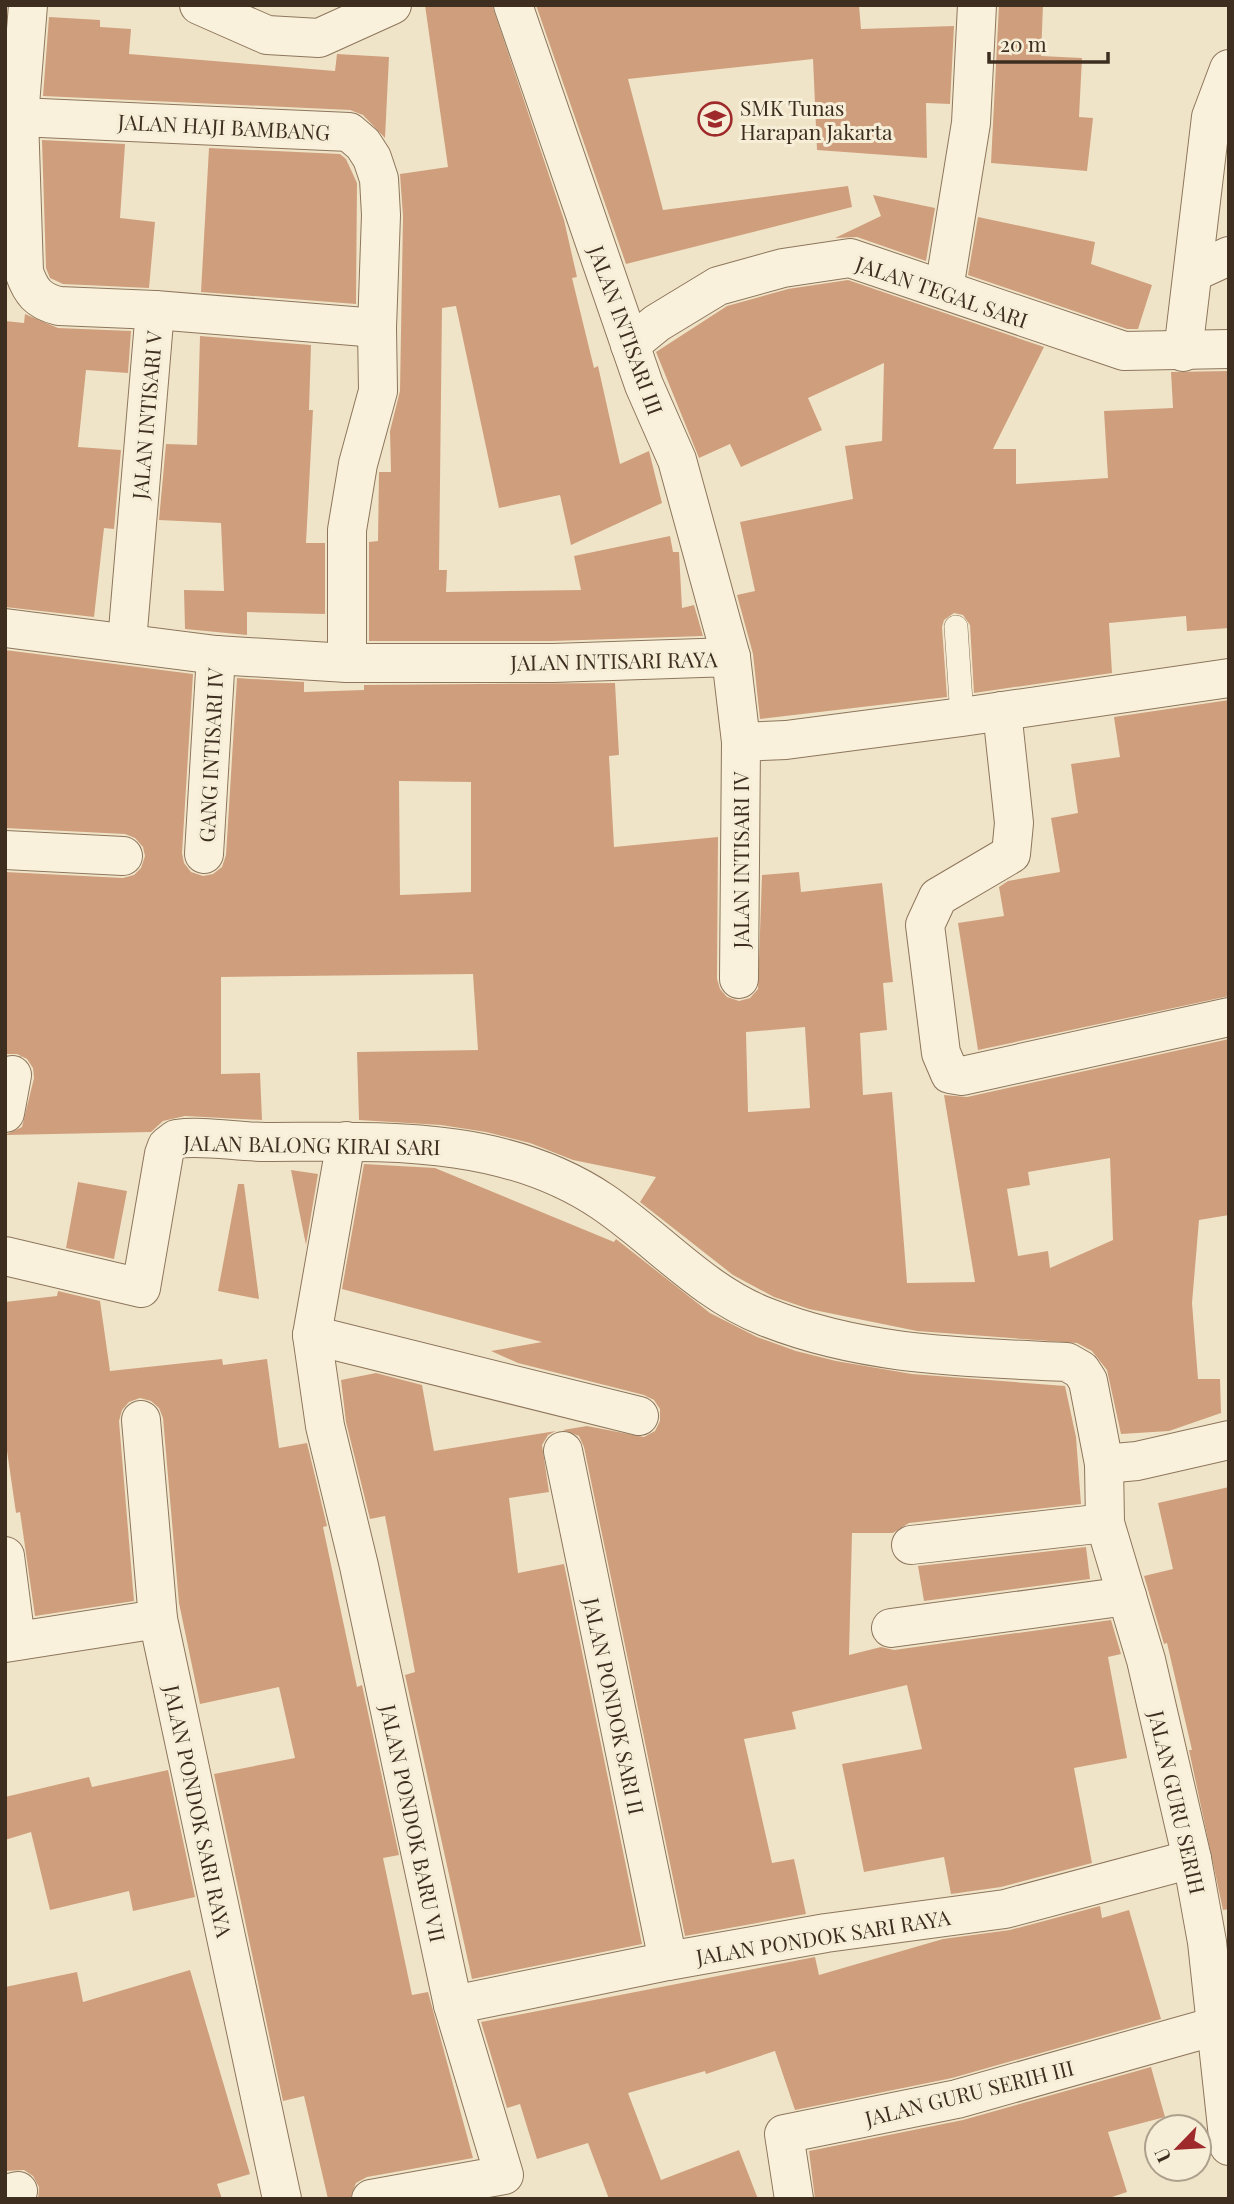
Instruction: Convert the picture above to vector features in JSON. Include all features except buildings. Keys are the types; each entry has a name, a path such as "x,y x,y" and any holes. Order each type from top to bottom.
{"street":[{"name":"JALAN INTISARI V","path":"28,5 19,117 24,272 30,289 47,303 59,306 155,310 127,642"},
{"path":"199,5 267,35 319,38 391,5"},
{"name":"JALAN INTISARI III","path":"513,5 644,385 677,460 731,657"},
{"path":"944,289 971,122 977,5"},
{"path":"1183,352 1211,117 1229,69"},
{"name":"JALAN HAJI BAMBANG","path":"19,117 349,132 372,158 379,179 376,328 378,391 358,464 347,530 347,663"},
{"path":"1194,272 1229,256"},
{"name":"JALAN TEGAL SARI","path":"630,345 657,323 718,286 816,261 850,258 1076,337 1124,351 1183,352 1229,349"},
{"path":"155,310 376,328"},
{"name":"JALAN INTISARI RAYA","path":"5,628 216,655 347,663 553,663 731,657 741,742"},
{"name":"GANG INTISARI IV","path":"204,854 216,655"},
{"path":"741,742 786,740 962,717 1229,678"},
{"path":"1002,711 1014,823 1012,854 938,897 925,925 941,1053 950,1074 962,1076 1055,1053 1229,1017"},
{"name":"JALAN INTISARI IV","path":"739,979 741,742"},
{"path":"5,850 123,856"},
{"path":"5,1113 12,1075"},
{"name":"JALAN BALONG KIRAI SARI","path":"5,1256 141,1288 164,1154 171,1143 183,1138 239,1142 427,1143 479,1152 544,1171 603,1202 717,1294 765,1317 805,1331 900,1353 1067,1362 1075,1365 1088,1381 1104,1464"},
{"name":"JALAN PONDOK BARU VII","path":"346,1141 312,1335 325,1426 359,1566 453,2005 506,2187 371,2199"},
{"path":"312,1335 639,1416"},
{"name":"JALAN PONDOK SARI RAYA","path":"141,1420 158,1619 282,2199"},
{"path":"1104,1464 1137,1461 1229,1440"},
{"name":"JALAN PONDOK SARI II","path":"563,1451 668,1961"},
{"name":"JALAN GURU SERIH","path":"1104,1464 1105,1523 1146,1660 1192,1859 1207,1942 1228,2127"},
{"path":"911,1545 1105,1523"},
{"path":"5,1556 10,1642 158,1619"},
{"path":"891,1628 1127,1597"},
{"name":"JALAN PONDOK SARI RAYA","path":"453,2005 668,1961 826,1933 1006,1909 1192,1859"},
{"name":"JALAN GURU SERIH III","path":"794,2199 784,2134 957,2099 1216,2026"}],"lane":[{"path":"956,627 962,717"}],"place":[{"name":"SMK Tunas Harapan Jakarta","path":"715,119"}]}
